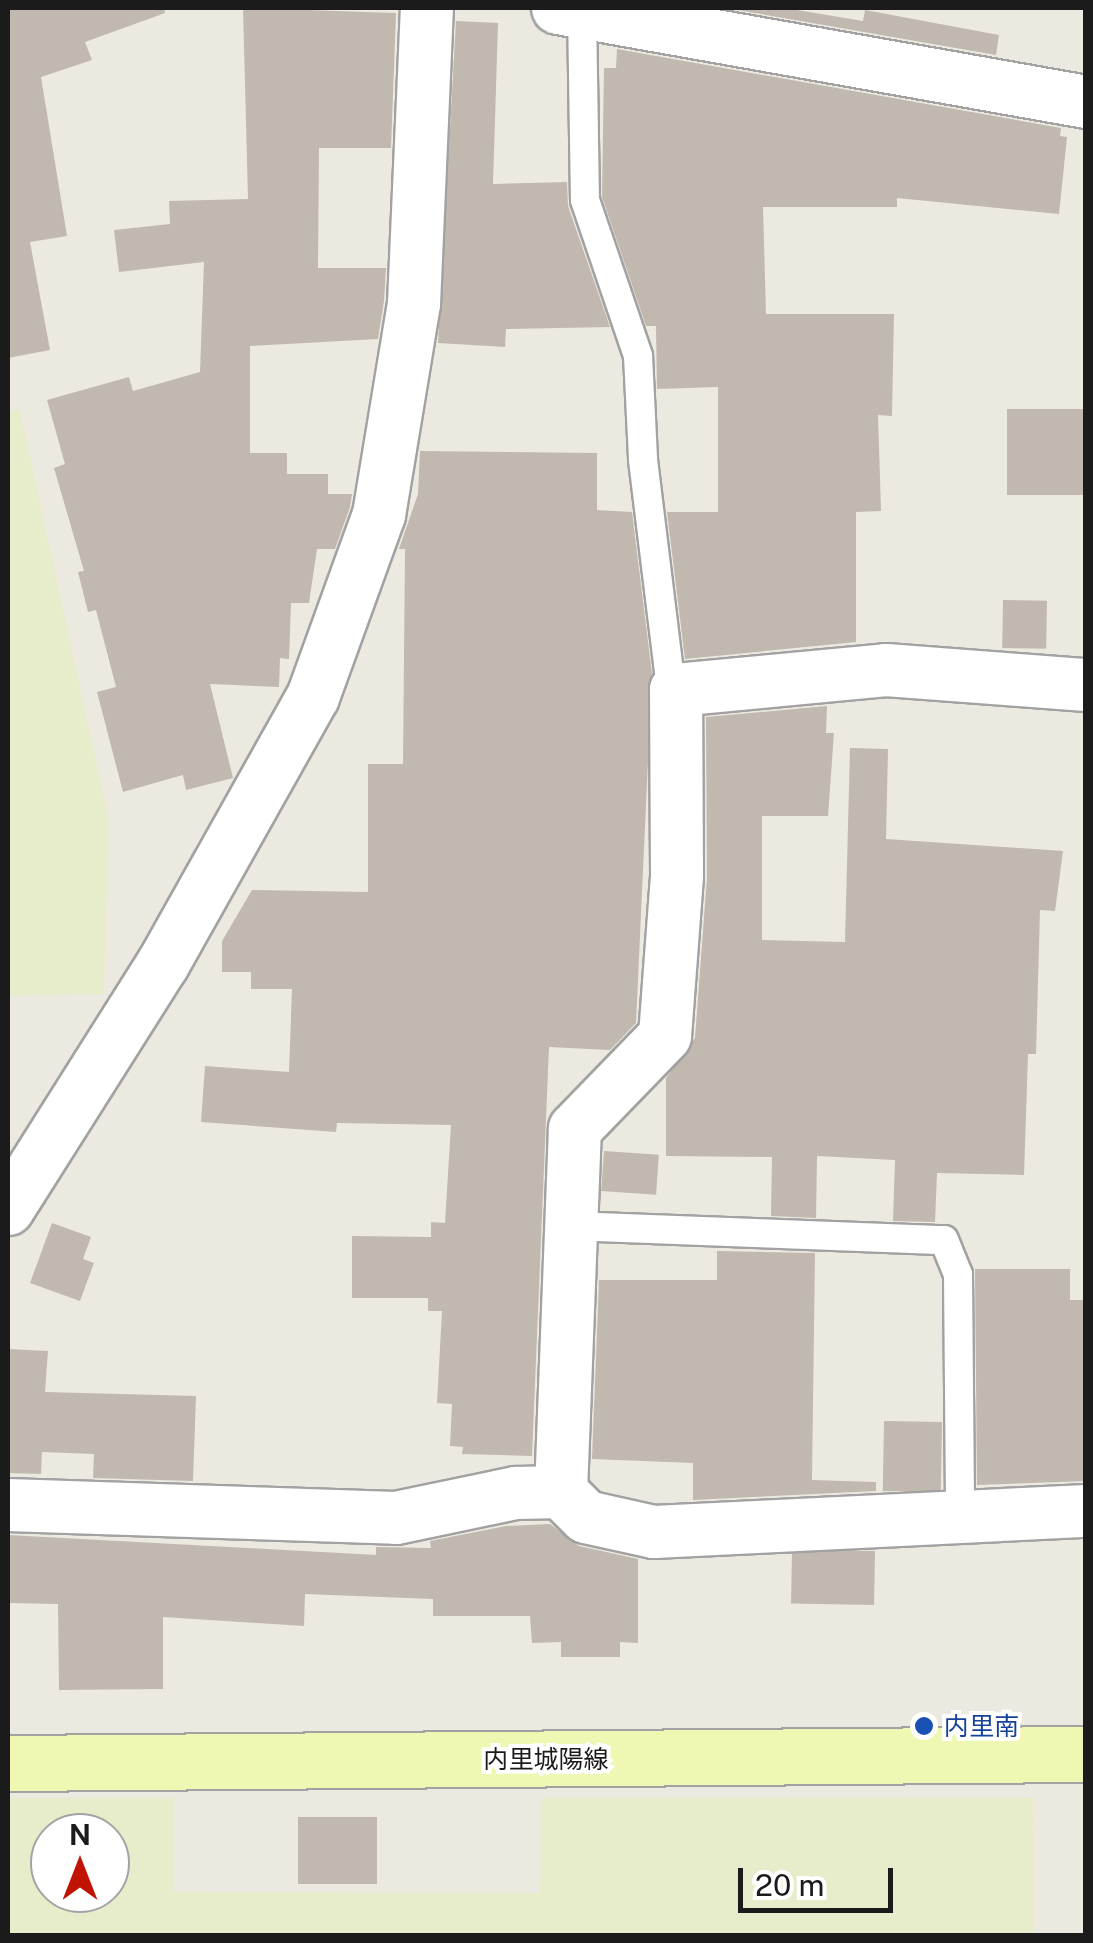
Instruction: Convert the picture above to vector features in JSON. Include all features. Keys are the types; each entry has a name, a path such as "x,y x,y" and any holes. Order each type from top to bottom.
{"main road":[{"name":"内里城陽線","path":"8,1764 1086,1754"}],"street":[{"path":"8,1209 163,964 313,697 379,515 414,304 427,8"},
{"path":"570,9 1086,102"},
{"path":"560,1492 575,1129 665,1036 677,876 676,690 886,670 1086,685"},
{"path":"8,1505 396,1518 516,1493 560,1492 586,1517 654,1532 1086,1511"}],"lane":[{"path":"570,9 584,200 638,356 643,460 668,672 676,690"},
{"path":"572,1226 944,1240 958,1274 960,1520"}],"green space":[{"path":"20,410 109,821 104,994 8,996 8,411"},
{"path":"8,1798 174,1798 174,1892 540,1893 541,1798 1033,1798 1034,1935 8,1935"}],"building":[{"path":"8,8 164,8 165,13 85,42 92,60 41,77 67,236 30,242 50,350 8,358"},
{"path":"243,8 396,13 391,148 319,148 318,268 386,268 384,301 378,339 250,346 250,453 287,453 287,474 328,474 328,494 352,494 350,507 335,549 317,549 309,603 291,603 289,659 280,658 279,687 210,684 233,778 186,790 183,775 123,792 97,692 116,687 96,610 88,612 78,572 84,571 54,468 65,464 47,400 129,377 133,391 200,372 204,262 119,272 114,230 170,224 169,201 248,199"},
{"path":"726,8 785,8 863,21 865,10 999,35 996,55"},
{"path":"456,21 498,23 493,184 567,182 568,206 610,327 506,329 505,347 438,343"},
{"path":"617,49 1061,128 1060,136 1067,137 1059,214 897,198 897,207 763,207 766,314 894,314 892,416 878,415 881,511 856,512 856,642 685,659 667,512 718,512 718,387 657,389 656,326 646,326 602,197 604,68 616,68"},
{"path":"1007,409 1086,409 1086,495 1007,495"},
{"path":"420,451 597,453 597,510 632,512 652,674 636,1023 610,1050 549,1047 532,1456 462,1454 463,1447 450,1446 452,1404 437,1403 442,1311 428,1311 428,1298 352,1298 352,1236 431,1237 431,1222 445,1223 451,1125 337,1123 336,1132 201,1122 205,1066 289,1072 292,989 251,989 251,972 222,972 222,941 252,890 368,892 368,764 403,764 405,549 399,549 418,494"},
{"path":"1003,600 1047,601 1046,649 1002,648"},
{"path":"827,706 826,733 834,733 828,816 762,816 762,940 845,942 850,748 888,749 886,839 1063,851 1055,911 1040,910 1036,1054 1028,1054 1024,1175 937,1173 935,1222 893,1221 895,1160 817,1156 816,1218 771,1216 772,1157 666,1156 666,1078 695,1038 707,877 706,717"},
{"path":"604,1151 659,1155 656,1195 601,1191"},
{"path":"52,1223 91,1237 83,1259 94,1263 80,1301 30,1283"},
{"path":"717,1251 815,1253 812,1480 876,1482 876,1491 693,1500 693,1463 592,1459 599,1280 717,1280"},
{"path":"975,1269 1070,1269 1070,1300 1086,1300 1086,1481 977,1485"},
{"path":"8,1349 48,1351 45,1392 196,1396 193,1481 93,1478 94,1454 42,1452 41,1474 8,1473"},
{"path":"884,1421 942,1422 941,1492 883,1491"},
{"path":"550,1524 579,1546 638,1559 638,1643 620,1642 620,1657 561,1657 561,1642 532,1643 530,1616 433,1616 433,1599 305,1594 304,1626 163,1617 163,1689 59,1690 58,1604 8,1603 8,1535 376,1555 376,1547 431,1548 430,1541 506,1526"},
{"path":"792,1550 875,1551 874,1605 791,1604"},
{"path":"298,1817 377,1817 377,1884 298,1884"}],"place":[{"name":"内里南","path":"924,1726"}]}
